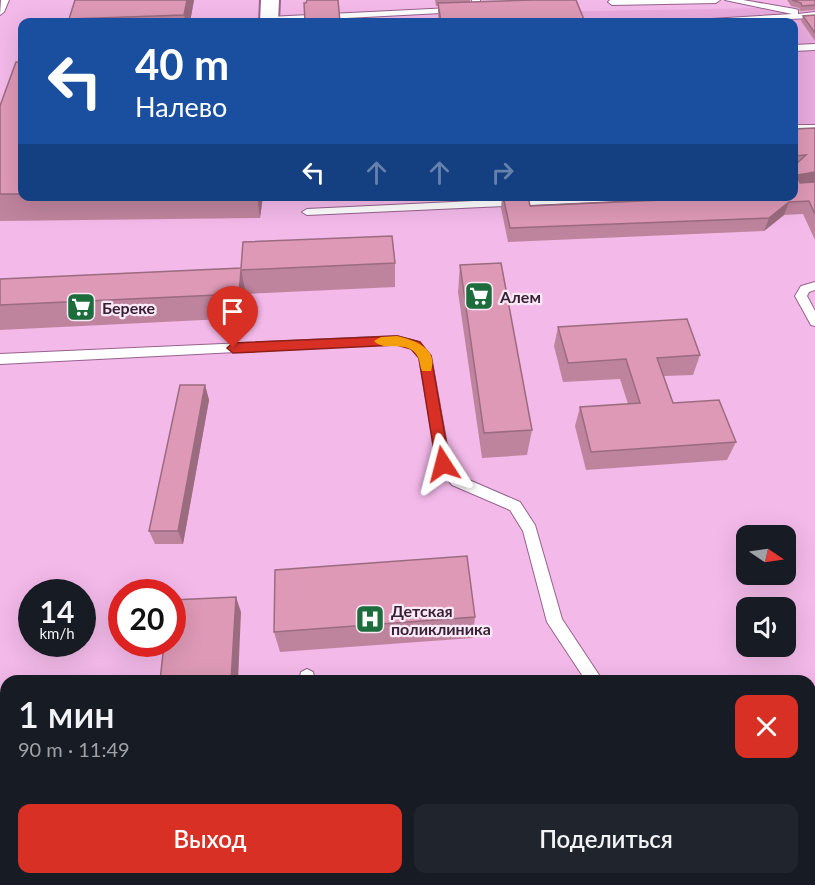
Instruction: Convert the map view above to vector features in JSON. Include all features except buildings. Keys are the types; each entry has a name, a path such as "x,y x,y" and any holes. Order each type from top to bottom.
{"street":[{"path":"269,18 270,0"}],"lane":[{"path":"0,12 5,0"},
{"path":"316,18 476,9 476,0"},
{"path":"612,2 716,0"},
{"path":"729,0 813,15"},
{"path":"411,12 412,18"},
{"path":"769,18 813,15"},
{"path":"798,48 815,47"},
{"path":"798,128 815,128"},
{"path":"307,212 550,201"},
{"path":"815,286 805,289 801,296 815,322"},
{"path":"0,359 397,340 415,345 425,356 443,464 457,481 515,506 530,529 555,622 590,675"}],"shaded area":[{"path":"815,7 815,181 798,182 798,18 485,18 483,13"}],"slow traffic":[{"path":"381,341 397,340 415,345 425,356 427,368"}],"place":[{"name":"Алем","path":"479,296"},
{"name":"Береке","path":"81,307"},
{"name":"Детская поликлиника","path":"370,619"}],"route":[{"path":"233,348 397,340 415,345 425,356 443,464"}]}
